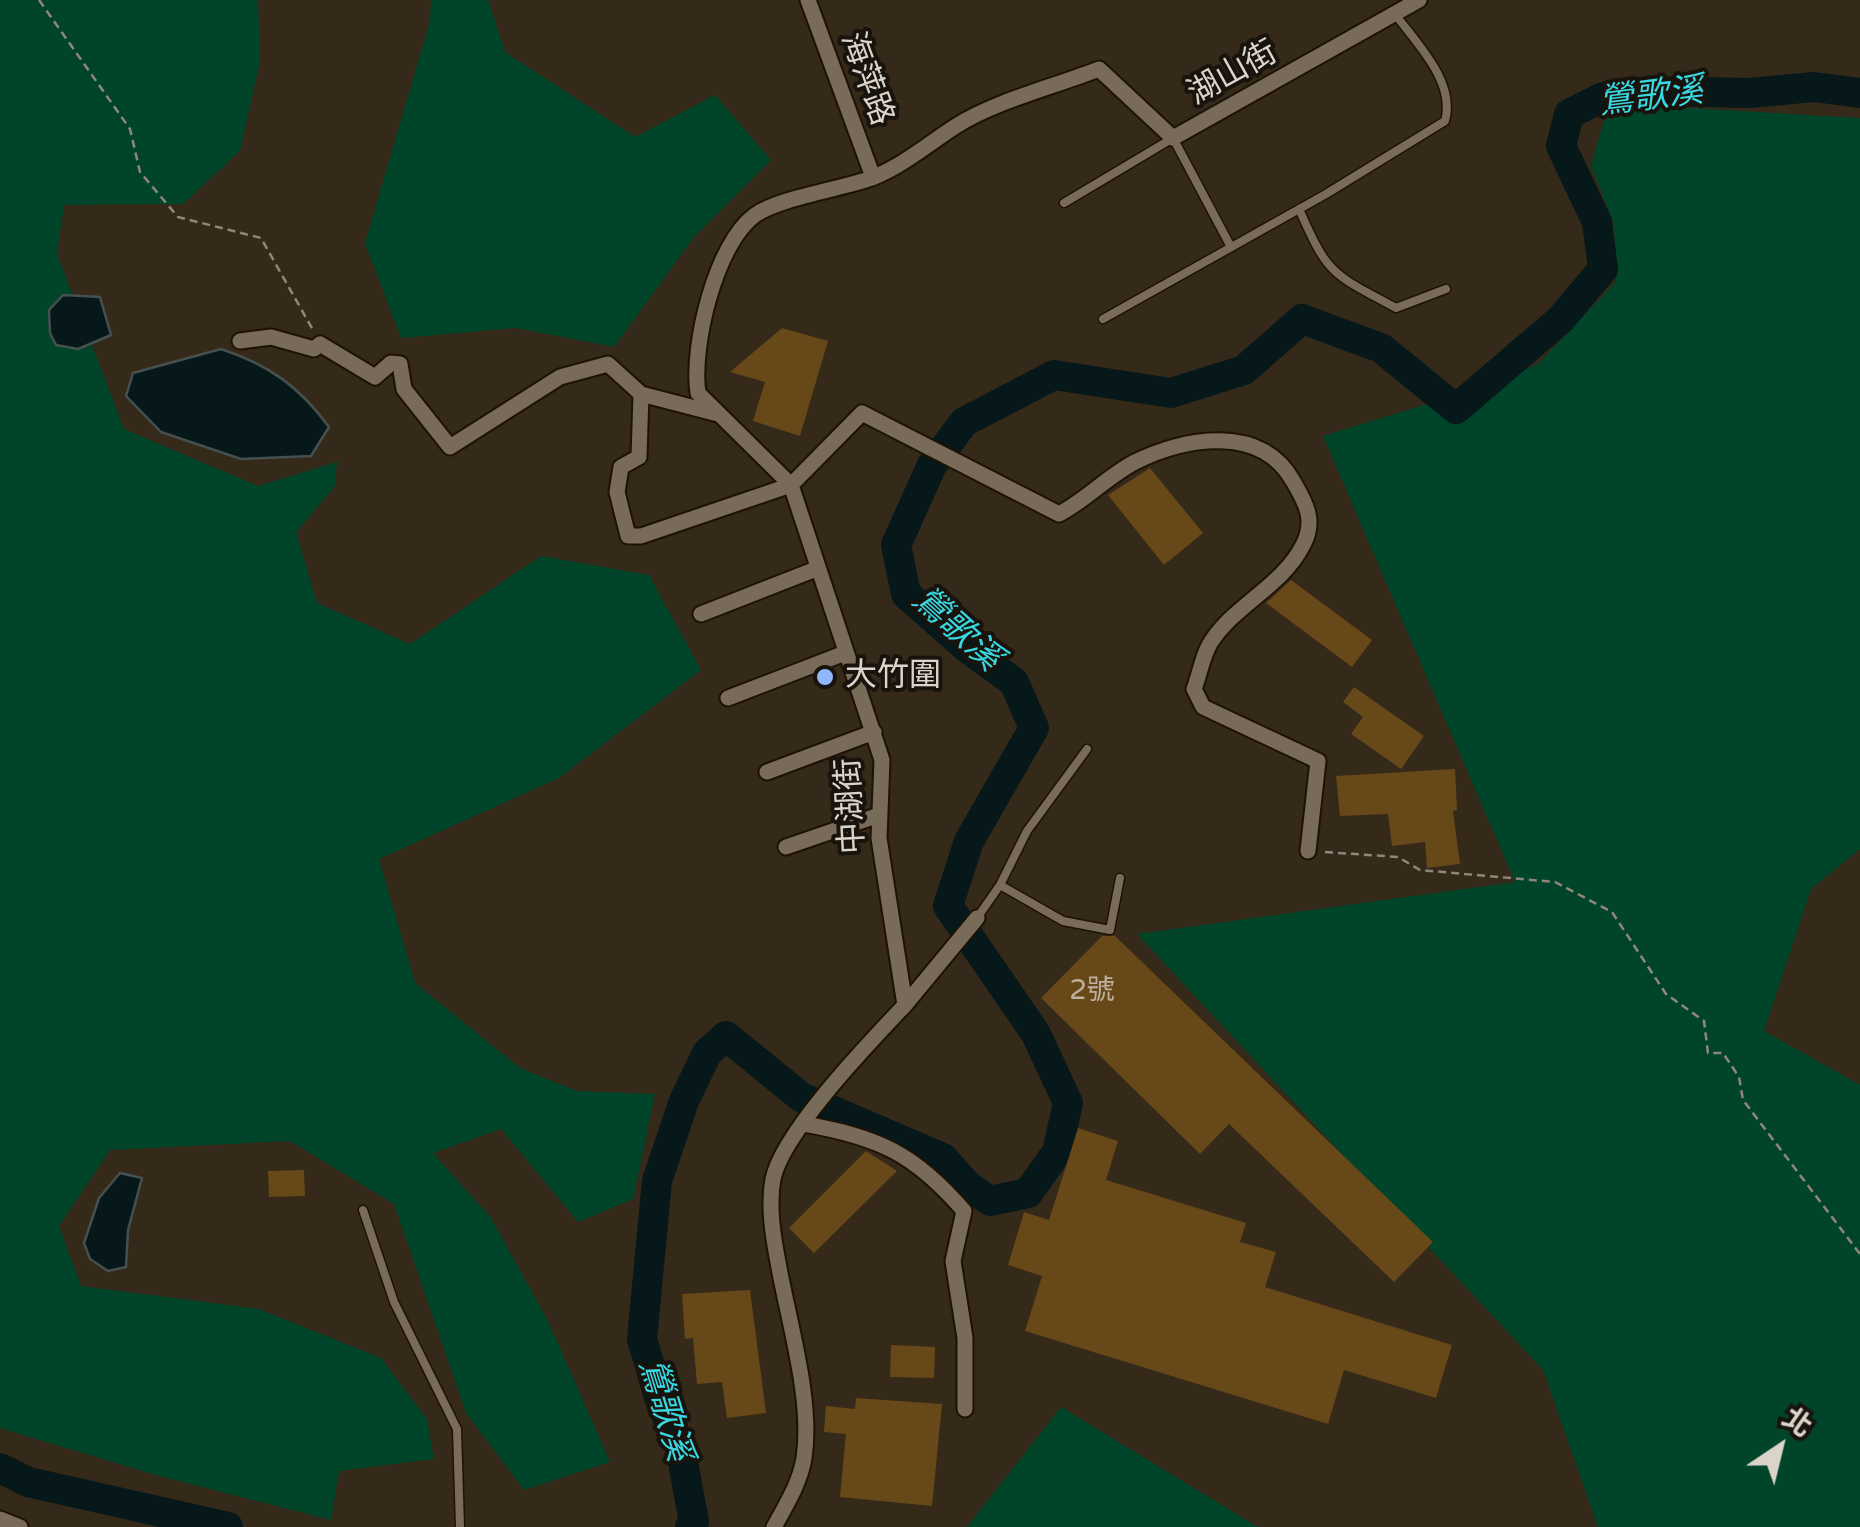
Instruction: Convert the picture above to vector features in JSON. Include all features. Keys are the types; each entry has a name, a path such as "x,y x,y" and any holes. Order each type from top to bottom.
{"street":[{"name":"海萍路","path":"808,0 872,177"},
{"name":"湖山街","path":"872,177 919,154 958,124 1100,70 1173,138 1419,0"},
{"name":"中湖街","path":"872,177 755,215 730,247 714,278 695,375 698,393 791,485 816,569 874,732 882,760 878,838 906,1005"},
{"path":"240,341 272,337 314,349 320,344 375,377 392,363 400,364 404,389 450,447 560,378 608,364 641,394 718,414"},
{"path":"641,394 639,457 621,466 616,492 628,536 641,536 791,485 862,413 1059,514 1134,463 1197,442 1234,442 1262,448 1290,475 1308,507 1310,527 1302,547 1273,583 1212,639 1194,690 1203,707 1318,762 1308,851"},
{"path":"702,614 816,569"},
{"path":"728,698 845,652"},
{"path":"767,772 874,732"},
{"path":"786,847 880,815"},
{"path":"774,1527 794,1490 804,1458 804,1409 771,1224 773,1180 783,1154 808,1119 978,918"},
{"path":"808,1119 883,1143 906,1156 934,1176 964,1211 953,1260 964,1338 965,1409"},
{"path":"0,1519 20,1527"}],"lane":[{"path":"1103,320 1300,210 1445,121 1450,103 1436,71 1395,14"},
{"path":"1064,203 1173,138 1231,248"},
{"path":"1300,210 1322,260 1333,274 1396,308 1446,289"},
{"path":"978,918 1027,831 1088,749"},
{"path":"1000,885 1063,920 1110,930 1120,878"},
{"path":"363,1210 394,1302 457,1430 461,1525"}],"path":[{"path":"39,0 130,129 140,172 178,217 261,238 320,344"},
{"path":"1308,851 1398,858 1420,870 1556,882 1612,912 1666,994 1704,1021 1708,1053 1723,1053 1739,1077 1743,1100 1860,1254"}],"green space":[{"path":"0,0 258,0 260,61 240,151 183,204 64,205 57,254 124,429 258,486 337,462 335,486 296,532 317,603 410,644 541,556 649,575 701,670 559,778 379,859 415,983 520,1068 577,1091 655,1094 633,1199 578,1222 501,1129 433,1153 491,1218 549,1323 610,1462 524,1490 466,1413 394,1204 290,1141 110,1150 59,1226 81,1286 259,1309 381,1358 427,1419 434,1459 339,1471 331,1520 159,1476 0,1428"},
{"path":"431,0 488,0 505,52 635,137 715,95 771,160 694,237 614,347 516,328 401,338 365,243 430,21"},
{"path":"1638,105 1860,118 1860,849 1811,889 1764,1031 1860,1085 1860,1527 1598,1527 1543,1370 1137,934 1515,882 1323,436 1489,385 1538,364 1616,282 1614,224 1591,166 1604,120"},
{"path":"1061,1407 1258,1527 967,1527"}],"shaded area":[{"path":"63,295 100,297 111,335 78,349 56,345 50,333 49,310"},
{"path":"221,349 282,379 318,413 329,427 311,456 241,459 161,432 126,396 133,373"},
{"path":"120,1173 142,1178 128,1230 126,1267 108,1271 90,1259 84,1243 99,1198"}],"building":[{"path":"782,328 828,341 800,436 753,421 765,382 730,372"},
{"path":"1150,468 1203,533 1164,565 1108,495"},
{"path":"1291,580 1372,640 1352,667 1266,603"},
{"path":"1354,687 1424,736 1401,769 1351,734 1363,717 1343,702"},
{"path":"1455,769 1457,810 1453,811 1460,864 1427,868 1425,842 1392,846 1388,814 1340,816 1336,776"},
{"path":"1102,936 1115,936 1433,1242 1394,1282 1229,1124 1200,1154 1041,998"},
{"path":"1078,1128 1118,1141 1106,1180 1246,1223 1240,1242 1276,1252 1265,1287 1452,1345 1436,1398 1344,1370 1328,1424 1025,1331 1042,1276 1008,1265 1024,1212 1049,1220"},
{"path":"866,1151 897,1171 814,1253 789,1228"},
{"path":"304,1170 305,1196 269,1197 268,1171"},
{"path":"750,1290 766,1413 727,1418 722,1382 697,1384 693,1338 685,1339 682,1294"},
{"path":"891,1345 935,1347 934,1378 890,1377"},
{"path":"856,1398 942,1404 932,1506 840,1497 846,1434 824,1432 826,1406 855,1409"}],"waterway":[{"name":"鶯歌溪","path":"690,1527 694,1522 681,1451 659,1397 642,1339 657,1181 684,1101 707,1053 726,1036 801,1097 943,1158 967,1185 990,1201 1028,1193 1057,1152 1068,1103 1036,1034 948,906 969,841 1034,728 1014,682 967,648 906,594 896,545 932,465 964,422 1054,375 1171,393 1244,370 1302,319 1381,348 1456,409 1560,320 1603,269 1597,222 1561,146 1569,114 1603,97 1652,91 1749,93 1814,87 1860,93"},
{"name":"鶯歌溪","path":"0,1468 28,1482 228,1527"}],"place":[{"name":"大竹圍","path":"825,677"}]}
